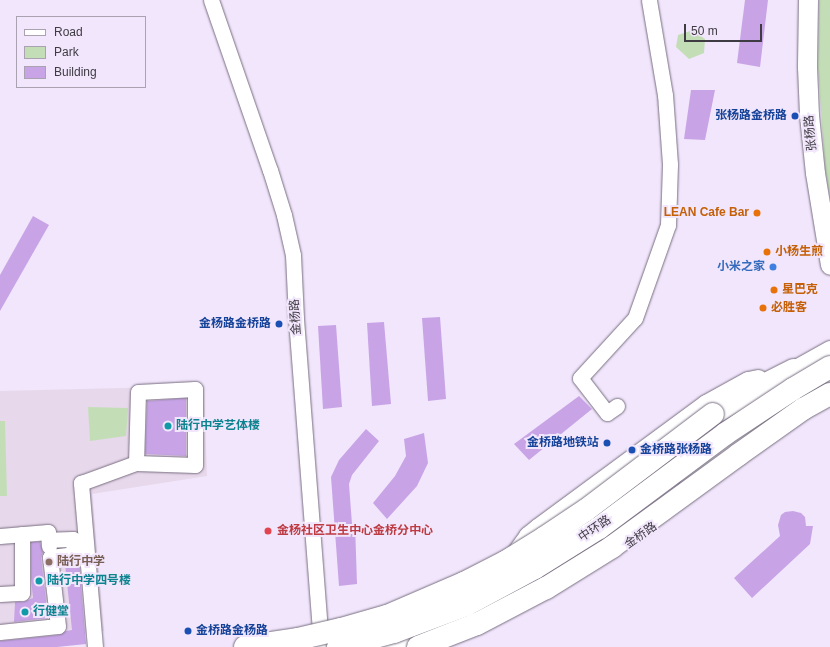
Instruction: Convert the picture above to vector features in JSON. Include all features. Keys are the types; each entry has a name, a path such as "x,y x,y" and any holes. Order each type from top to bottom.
{"highway":[{"name":"中环路","path":"324,645 394,632 466,604 508,584 599,528 726,434 793,389 830,367"},
{"path":"245,647 298,639 387,616 464,583 505,562 586,510 713,414 752,390 794,370"},
{"name":"中环路","path":"418,647 477,624 546,588 612,546 803,409 830,394"},
{"path":"278,647 320,641 366,631 431,612 508,584"}],"main road":[{"name":"张杨路","path":"808,0 807,67 809,115 815,173 830,266"},
{"path":"385,647 470,615 548,552 724,428 761,399 794,370 830,350"},
{"path":"508,584 519,548 538,528 706,404 748,381 794,370"},
{"path":"664,520 700,470 712,458 754,428 830,380"},
{"name":"金桥路","path":"442,647 484,630 564,589 792,429 830,405"},
{"path":"508,584 553,570 596,542 604,534 618,503"},
{"path":"284,647 324,645"}],"street":[{"name":"金杨路","path":"211,0 270,170 284,215 293,256 296,319 324,645"},
{"path":"617,406 607,413 580,378 635,318 668,226 670,164 665,95 649,0"},
{"path":"95,647 81,483 136,463 194,465 195,389 138,392 136,463"},
{"path":"0,536 48,532 58,626 0,632"},
{"path":"0,594 22,593 22,534"},
{"path":"49,540 73,539 74,554 50,557"}],"shaded area":[{"name":"陆行中学","path":"204,386 207,476 92,494 104,631 0,646 0,391"}],"green space":[{"path":"819,0 830,0 830,198 825,168 818,67"},
{"path":"693,30 705,39 704,53 689,59 676,47 678,35"},
{"path":"88,407 128,408 126,436 90,441"},
{"path":"0,421 5,421 7,496 0,496"}],"building":[{"path":"745,0 768,0 760,67 737,63"},
{"path":"691,90 715,90 705,140 684,139"},
{"path":"33,216 49,225 0,311 0,275"},
{"path":"440,317 446,399 428,401 422,318"},
{"path":"384,322 391,404 372,406 367,323"},
{"path":"336,325 342,407 323,409 318,326"},
{"path":"579,396 592,409 529,460 514,444"},
{"name":"陆行中学艺体楼","path":"186,398 186,456 145,454 147,401"},
{"path":"366,429 379,441 352,475 349,484 352,524 355,524 357,584 339,586 331,477 339,460"},
{"path":"424,433 428,463 417,486 387,519 373,503 395,476 406,456 404,439"},
{"path":"793,511 801,513 805,517 806,526 813,526 810,544 752,598 734,578 780,536 778,525 781,515 785,512"},
{"name":"陆行中学四号楼","path":"31,542 40,542 43,552 41,558 48,618 14,622 15,602 23,602 33,598 31,578"},
{"path":"79,562 86,644 57,647 0,647 0,641 59,635 66,631 72,630 65,564"}],"place":[{"name":"张杨路金桥路","path":"795,116"},
{"name":"LEAN Cafe Bar","path":"757,213"},
{"name":"小杨生煎","path":"767,252"},
{"name":"小米之家","path":"773,267"},
{"name":"星巴克","path":"774,290"},
{"name":"必胜客","path":"763,308"},
{"name":"金杨路金桥路","path":"279,324"},
{"name":"陆行中学艺体楼","path":"168,426"},
{"name":"金桥路地铁站","path":"607,443"},
{"name":"金桥路张杨路","path":"632,450"},
{"name":"金杨社区卫生中心金桥分中心","path":"268,531"},
{"name":"陆行中学","path":"49,562"},
{"name":"陆行中学四号楼","path":"39,581"},
{"name":"行健堂","path":"25,612"},
{"name":"金桥路金杨路","path":"188,631"}]}
